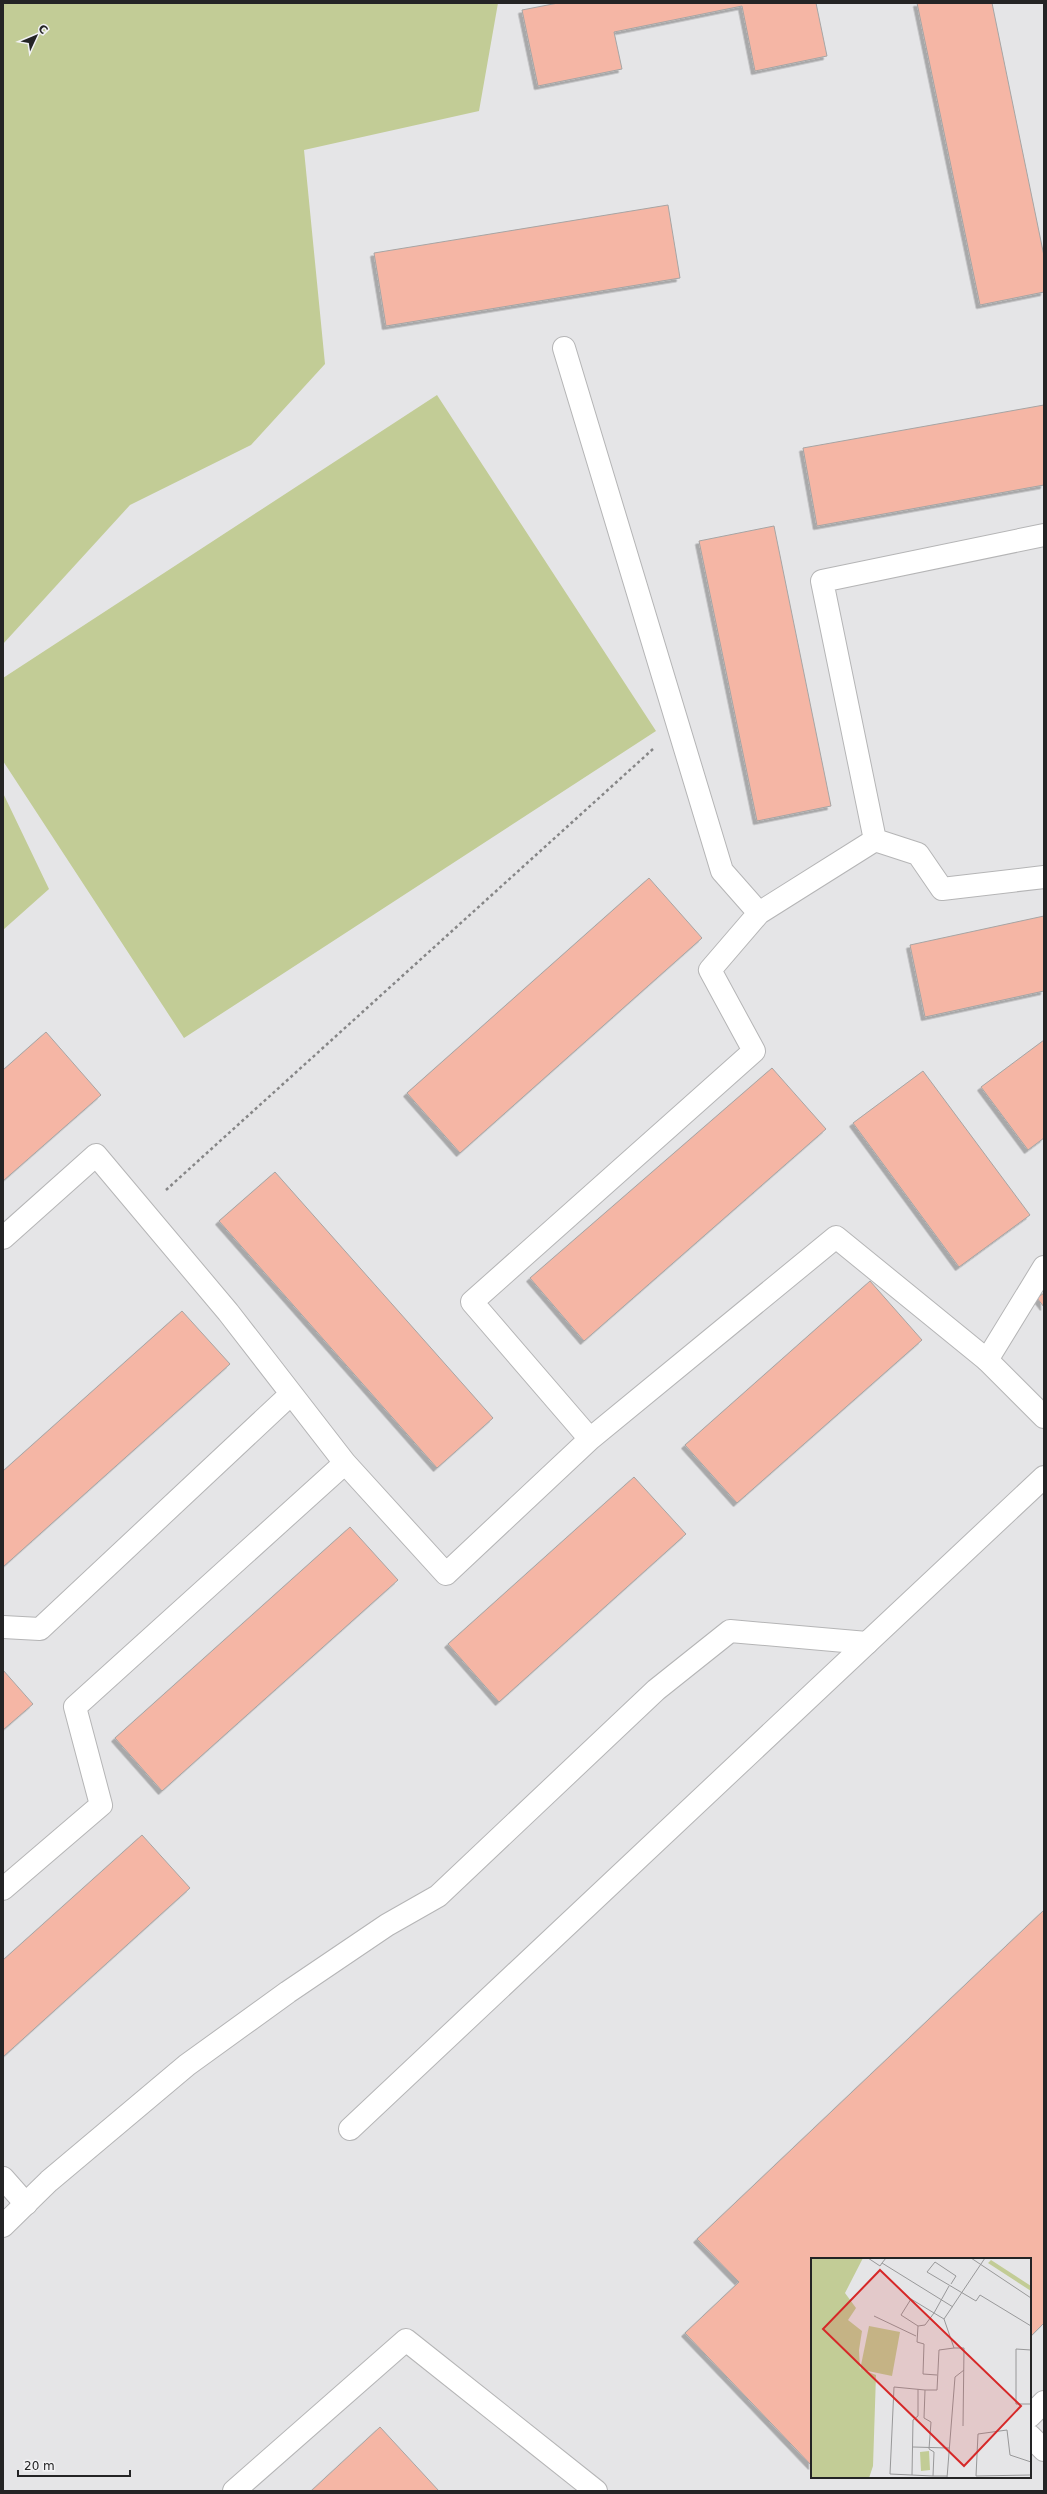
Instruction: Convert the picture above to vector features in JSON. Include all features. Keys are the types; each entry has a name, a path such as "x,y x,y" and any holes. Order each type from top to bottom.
{"street":[{"path":"564,348 722,871 759,913"},
{"path":"875,840 822,581 1044,535"},
{"path":"875,840 918,854 942,889 1044,877"},
{"path":"590,1438 472,1302 754,1051 710,970 759,913 875,840"},
{"path":"3,1238 96,1155 228,1312 345,1463 446,1574 590,1438 836,1237 987,1360 1044,1417"},
{"path":"987,1360 1044,1267"},
{"path":"3,1627 40,1629 291,1394"},
{"path":"3,1889 101,1805 75,1707 345,1463"},
{"path":"350,2130 1044,1477"},
{"path":"3,2226 49,2181 187,2065 288,1992 388,1925 438,1896 656,1690 730,1631 868,1643"},
{"path":"3,2178 26,2204"},
{"path":"234,2491 406,2340 596,2491"},
{"path":"1031,2415 1044,2402"},
{"path":"1031,2437 1044,2450"}],"path":[{"path":"143,1210 679,726"}],"green space":[{"path":"3,3 498,3 479,111 304,150 325,364 251,445 130,505 3,644"},
{"path":"437,395 656,731 184,1038 3,761 3,678"},
{"path":"3,793 49,889 3,930"}],"building":[{"path":"558,3 816,3 827,56 755,71 742,6 614,32 622,69 538,86 522,10"},
{"path":"917,3 992,3 1044,256 1044,292 980,305"},
{"path":"668,205 680,278 386,326 374,253"},
{"path":"1044,405 1044,485 817,526 803,448"},
{"path":"774,526 831,806 757,821 699,541"},
{"path":"649,878 702,938 460,1153 407,1093"},
{"path":"1044,916 1044,991 925,1017 910,945"},
{"path":"46,1032 101,1095 3,1181 3,1070"},
{"path":"1044,1040 1044,1138 1028,1150 981,1087"},
{"path":"772,1068 826,1129 584,1341 530,1278"},
{"path":"923,1071 1030,1215 959,1267 853,1123"},
{"path":"275,1172 493,1418 437,1468 219,1221"},
{"path":"870,1281 922,1340 737,1503 685,1445"},
{"path":"1044,1293 1044,1307 1037,1298"},
{"path":"182,1311 230,1364 3,1567 3,1471"},
{"path":"634,1477 686,1534 499,1702 448,1644"},
{"path":"350,1527 398,1580 162,1791 115,1738"},
{"path":"3,1670 33,1704 3,1730"},
{"path":"142,1835 190,1888 3,2057 3,1960"},
{"path":"1044,1910 1044,2323 1031,2336 1031,2258 811,2258 811,2465 685,2333 739,2282 697,2239"},
{"path":"380,2427 439,2491 311,2491"}]}
